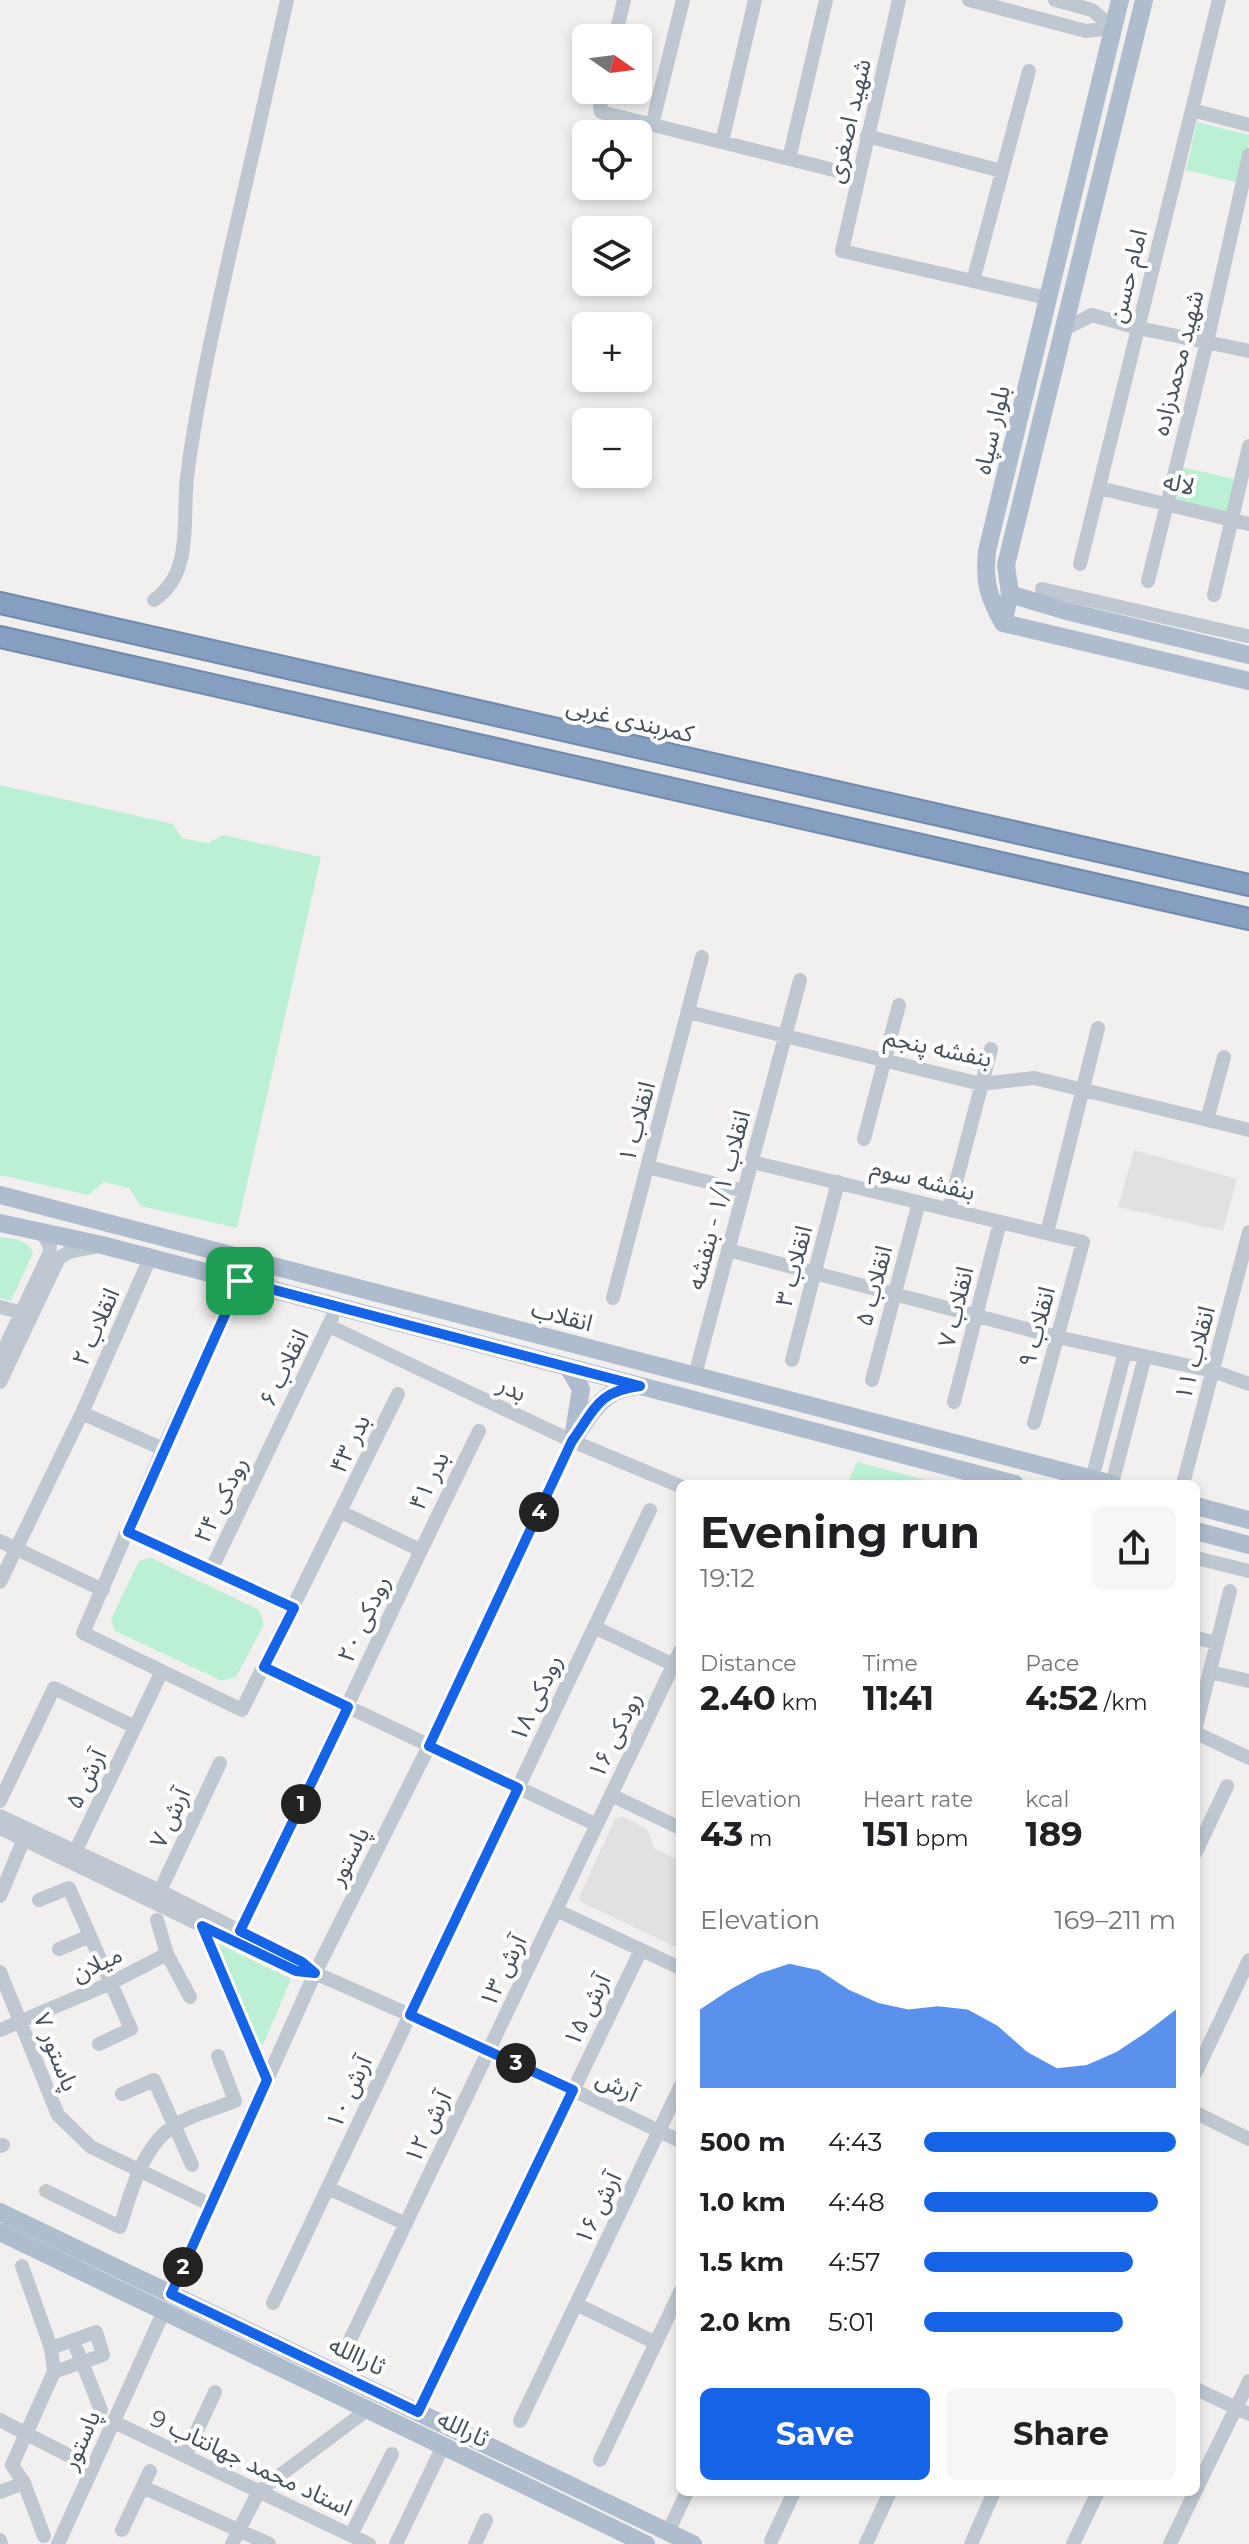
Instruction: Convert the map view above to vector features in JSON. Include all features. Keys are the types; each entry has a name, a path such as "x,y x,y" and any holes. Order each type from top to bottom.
{"highway":[{"name":"کمربندی غربی","path":"0,603 1249,885"},
{"path":"0,637 1249,919"}],"main road":[{"name":"بلوار سپاه","path":"1003,623 991,601 985,575 987,551 1120,0"},
{"name":"بلوار سپاه","path":"1003,623 1010,594 1006,565 1144,0"},
{"path":"1010,594 1248,645"},
{"path":"1003,623 1249,681"},
{"name":"انقلاب","path":"0,1195 1096,1480"},
{"name":"انقلاب","path":"0,1223 102,1245 1000,1480"},
{"path":"568,1367 581,1389 572,1441"},
{"path":"572,1441 603,1398 620,1388 640,1386"},
{"path":"1200,1507 1249,1520"},
{"path":"1216,1537 1222,1513"},
{"path":"1200,1532 1249,1545"},
{"name":"ثاراالله","path":"0,2212 168,2303 418,2412 665,2538 693,2544"},
{"name":"ثارالله","path":"0,2232 168,2303 367,2410 646,2544"}],"street":[{"path":"154,600 168,591 181,563 186,490 198,399 287,0"},
{"path":"618,24 624,0"},
{"path":"683,0 652,125 858,176"},
{"path":"722,142 755,0"},
{"path":"789,159 826,0"},
{"name":"شهید اصغری","path":"899,0 842,251 973,281"},
{"path":"969,0 1086,31 1113,28"},
{"path":"1055,0 1092,10 1113,28"},
{"name":"امام حسن","path":"1080,564 1219,0"},
{"path":"1029,71 973,281 1047,298"},
{"path":"601,104 601,112 632,120"},
{"path":"1192,110 1249,125"},
{"path":"867,136 1002,171"},
{"name":"شهید محمدزاده","path":"1148,581 1249,155"},
{"path":"1073,292 1092,315 1249,351"},
{"path":"1063,330 1092,315"},
{"path":"1214,595 1249,446"},
{"name":"لاله","path":"1099,488 1249,524"},
{"path":"1042,589 1143,621"},
{"name":"انقلاب ۱","path":"613,1298 702,957"},
{"name":"انقلاب ۱/۱ - بنفشه","path":"695,1375 800,980"},
{"path":"864,1139 899,1005"},
{"name":"بنفشه پنجم","path":"688,1012 981,1084 1034,1078 1249,1130"},
{"path":"1047,1233 1098,1028"},
{"path":"949,1209 991,1049"},
{"path":"1207,1120 1224,1057"},
{"name":"بنفشه سوم","path":"752,1162 1083,1242"},
{"path":"648,1167 744,1191"},
{"name":"انقلاب ۳","path":"792,1360 838,1182"},
{"name":"انقلاب ۵","path":"872,1380 919,1202"},
{"name":"انقلاب ۷","path":"954,1402 1000,1222"},
{"path":"0,1382 49,1254 50,1246 42,1232"},
{"name":"انقلاب ۱۱","path":"1184,1480 1249,1232"},
{"name":"انقلاب ۹","path":"1034,1423 1083,1242"},
{"path":"0,1358 59,1258 69,1252 102,1245"},
{"path":"728,1250 1057,1337 1213,1371 1249,1384"},
{"name":"انقلاب ۲","path":"0,1582 82,1413 150,1258"},
{"path":"162,1671 83,1633 240,1281"},
{"path":"0,1307 26,1314"},
{"name":"انقلاب ۶","path":"270,1448 338,1307"},
{"name":"بدر","path":"329,1326 572,1441 676,1484"},
{"path":"1092,1479 1125,1352"},
{"path":"1113,1480 1145,1356"},
{"name":"بدر ۴۳","path":"162,1671 242,1710 398,1394"},
{"path":"82,1413 163,1449"},
{"name":"بدر ۴۱","path":"420,1550 479,1431"},
{"name":"پاستور","path":"62,2543 315,1973 429,1746 572,1441"},
{"name":"رودکی ۲۴","path":"211,1570 270,1448"},
{"name":"رودکی ۱۸","path":"461,1908 650,1510"},
{"path":"341,1512 420,1550"},
{"path":"128,1532 294,1608"},
{"path":"0,1541 103,1590"},
{"name":"رودکی ۲۰","path":"240,1931 420,1550"},
{"path":"1200,1559 1249,1571"},
{"path":"1200,1711 1230,1591"},
{"path":"594,1627 676,1658"},
{"path":"1200,1639 1217,1643"},
{"name":"رودکی ۱۶","path":"556,1910 676,1660"},
{"path":"264,1667 597,1825"},
{"name":"آرش ۵","path":"76,1850 162,1671"},
{"path":"1210,1672 1249,1681"},
{"path":"0,1801 54,1688 135,1727"},
{"path":"1200,1735 1249,1758"},
{"name":"آرش ۷","path":"160,1891 220,1763"},
{"path":"1200,1843 1227,1786"},
{"path":"611,1795 676,1826"},
{"name":"آرش","path":"0,1816 26,1835 202,1926 296,1971 315,1973"},
{"name":"آرش","path":"0,1828 76,1850 302,1962 315,1973 489,2050 676,2139"},
{"path":"0,1896 26,1835"},
{"path":"39,1900 69,1888 131,2029 99,2044"},
{"name":"آرش ۱۰","path":"273,2303 461,1908"},
{"path":"556,1910 676,1966"},
{"name":"آرش ۱۳","path":"489,2050 556,1910"},
{"path":"157,1920 167,1954 190,1997"},
{"path":"202,1926 267,2080"},
{"path":"59,1949 90,1936"},
{"name":"آرش ۱۵","path":"418,2412 641,1950"},
{"name":"میلان","path":"0,2030 111,1983 167,1954"},
{"path":"1200,2064 1249,1960"},
{"name":"پاستور ۷","path":"0,1972 58,2115 91,2147 211,2205"},
{"name":"آرش ۱۲","path":"350,2340 489,2050"},
{"path":"46,2191 120,2227 139,2170 162,2135 175,2125 235,2101 218,2056"},
{"path":"122,2094 154,2080 192,2165"},
{"name":"آرش ۱۶","path":"520,2421 676,2095"},
{"path":"1200,2115 1249,2139"},
{"path":"328,2188 406,2224"},
{"path":"22,2266 51,2348 54,2372 26,2435 6,2467 24,2483 44,2536"},
{"path":"600,2460 676,2300"},
{"path":"576,2304 656,2343"},
{"path":"51,2348 96,2332 103,2355 54,2372"},
{"path":"73,2340 101,2410"},
{"path":"1200,2484 1242,2410 1249,2381"},
{"path":"1200,2391 1242,2410"},
{"path":"185,2456 215,2392"},
{"path":"232,2544 259,2491 367,2410"},
{"path":"0,2420 93,2468"},
{"name":"استاد محمد جهانتاب 9","path":"114,2422 369,2544"},
{"path":"396,2544 443,2446"},
{"path":"351,2535 392,2454"},
{"path":"122,2530 150,2471"},
{"path":"0,2492 24,2483"},
{"path":"143,2487 269,2544"},
{"path":"665,2538 685,2496"},
{"path":"771,2541 792,2496"},
{"path":"866,2544 888,2496"},
{"path":"971,2544 992,2496"},
{"path":"1073,2544 1096,2496"},
{"path":"1170,2544 1194,2496"},
{"path":"475,2544 486,2520"}],"shaded area":[{"path":"1134,1150 1237,1179 1223,1231 1118,1207"},
{"path":"622,1816 647,1829 654,1848 676,1859 676,1947 581,1902 579,1897 615,1819"}],"green space":[{"path":"1197,122 1249,135 1239,183 1186,170"},
{"path":"1181,467 1235,479 1226,515 1172,503"},
{"path":"0,785 173,824 182,838 208,843 223,835 321,857 237,1228 141,1206 129,1188 104,1182 88,1195 0,1175"},
{"path":"0,1237 24,1242 33,1253 11,1301 0,1298"},
{"path":"857,1462 927,1480 849,1480"},
{"path":"151,1558 259,1610 264,1624 236,1677 222,1681 115,1631 111,1619 139,1561"},
{"path":"217,1943 291,1979 263,2045 248,2034 213,1945"}],"route":[{"path":"240,1281 640,1386 620,1388 603,1398 572,1441 429,1746 518,1788 410,2015 573,2090 418,2412 171,2294 267,2080 202,1926 296,1971 315,1973 302,1962 240,1931 348,1707 264,1667 294,1608 128,1532 240,1281"}]}
